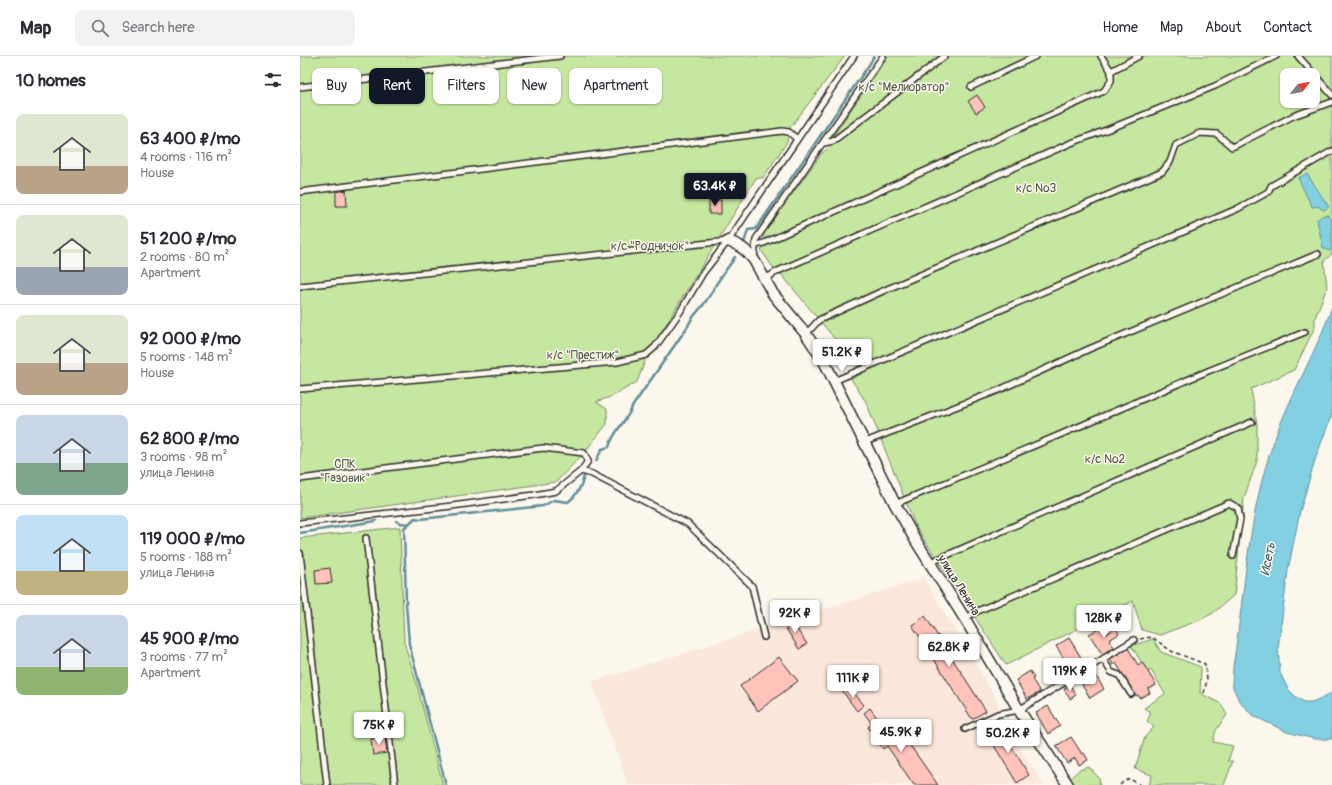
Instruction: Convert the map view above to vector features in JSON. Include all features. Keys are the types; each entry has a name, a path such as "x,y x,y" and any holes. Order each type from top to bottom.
{"street":[{"name":"улица Ленина","path":"728,241 738,245 754,260 773,294 806,334 825,363 895,504 916,541 1068,785"}],"lane":[{"path":"300,88 560,56"},
{"path":"300,389 617,362 646,355 655,347 680,312 703,273 728,241 854,56"},
{"path":"754,260 756,239 883,56"},
{"path":"824,143 833,141 945,56"},
{"path":"971,87 1036,56"},
{"path":"756,245 771,240 1104,91 1111,81 1111,71 1101,56"},
{"path":"1111,71 1139,56"},
{"path":"765,279 778,271 1071,143 1109,130 1215,86 1276,56"},
{"path":"1298,56 1332,95"},
{"path":"806,334 819,320 1162,172 1170,162 1176,145 1200,132 1217,134 1232,147 1293,116 1332,102"},
{"path":"300,192 782,131 789,132 797,139"},
{"path":"834,381 1237,209 1268,192 1271,186 1332,151"},
{"path":"300,286 728,241"},
{"path":"865,442 999,390 1089,349 1318,254"},
{"path":"895,504 1208,371 1305,332"},
{"path":"929,563 1252,422"},
{"path":"300,479 543,448 584,453 588,461 581,471 556,491 452,506 300,523"},
{"path":"581,471 592,474 688,524 752,586 764,637"},
{"path":"965,619 972,613 1229,502 1238,508 1240,519 1233,556"},
{"path":"366,538 395,785"},
{"path":"300,553 327,785"},
{"path":"966,729 998,714 1020,710 1134,640"},
{"path":"1103,659 1112,672 1119,675 1131,694"}],"path":[{"path":"1134,640 1152,637 1171,651 1205,664 1207,679 1204,693"},
{"path":"1120,785 1130,779 1140,785"}],"shaded area":[{"path":"924,578 999,704 998,714 1044,785 628,785 592,682"}],"green space":[{"path":"300,56 845,56 789,129 787,142 763,178 756,178 652,347 644,352 645,361 637,382 613,396 596,402 607,409 607,424 584,453 556,482 300,518"},
{"path":"888,56 1332,56 1332,254 1324,261 1327,287 1315,318 1315,327 1294,370 1251,389 1257,424 1257,461 1244,498 1234,595 1213,613 1200,620 1160,635 1142,630 1133,601 1006,665 916,527 866,402 851,379 863,373 781,274 774,269 761,250 764,247 764,233 822,153 834,144 831,139"},
{"path":"400,527 404,642 443,785 300,785 300,538"},
{"path":"1153,639 1161,652 1201,667 1200,693 1221,704 1227,715 1216,730 1213,742 1233,746 1228,761 1233,761 1224,785 1149,785 1152,775 1135,769 1145,737 1154,727 1147,721 1151,713 1144,708 1165,694 1151,670 1148,672 1131,646"},
{"path":"1089,767 1099,778 1100,785 1074,785 1070,778 1079,770"}],"water":[{"path":"1307,174 1329,207 1323,210 1318,206 1312,207 1298,178"},
{"path":"1328,215 1332,225 1332,249 1329,251 1323,248 1317,220 1322,216"},
{"name":"Исеть","path":"1332,307 1332,414 1315,460 1300,511 1288,570 1278,648 1280,673 1288,689 1296,697 1304,702 1312,702 1332,693 1332,739 1315,739 1287,732 1252,715 1239,701 1232,685 1248,553 1258,496 1265,468 1280,424 1326,324"}],"building":[{"path":"977,95 985,107 976,113 968,101"},
{"path":"346,190 347,206 336,206 336,192"},
{"path":"709,200 721,200 721,214 709,214"},
{"path":"330,568 332,583 316,584 315,570"},
{"path":"925,616 986,711 972,719 912,625"},
{"path":"790,619 807,644 799,649 783,624"},
{"path":"1102,627 1106,634 1116,628 1119,634 1109,640 1114,647 1102,654 1089,634"},
{"path":"1069,638 1085,664 1072,672 1056,646"},
{"path":"1128,648 1138,665 1142,662 1156,685 1148,689 1150,693 1140,698 1138,695 1136,696 1116,663 1113,665 1110,659"},
{"path":"779,657 798,681 758,711 740,686"},
{"path":"1030,671 1034,678 1032,679 1040,692 1027,699 1016,680"},
{"path":"1096,676 1104,689 1090,698 1082,685"},
{"path":"1070,685 1076,695 1070,699 1064,689"},
{"path":"849,687 864,705 857,711 843,692"},
{"path":"1048,706 1060,726 1048,734 1036,713"},
{"path":"870,708 898,747 907,741 938,785 914,785 887,746 883,749 868,727 872,724 864,713"},
{"path":"999,726 1029,775 1017,783 987,734"},
{"path":"385,737 387,753 373,755 371,739"},
{"path":"1071,737 1082,754 1084,753 1088,760 1079,765 1075,758 1067,763 1056,746"}],"waterway":[{"path":"744,243 748,230 756,229 874,56"},
{"path":"596,461 602,449 609,447 617,430 632,407 735,257"},
{"path":"446,785 409,644 406,603 404,528 415,518 420,519 543,506 554,500 568,502 574,497 582,483 584,476"},
{"path":"300,533 376,521"},
{"path":"396,521 409,524"}],"park label":[{"name":"к/с \"Мелиоратор\"","path":"904,87"},
{"name":"к/с №3","path":"1036,188"},
{"name":"к/с \"Родничок\"","path":"650,246"},
{"name":"к/с \"Престиж\"","path":"583,355"},
{"name":"к/с №2","path":"1105,459"},
{"name":"СПК \"Газовик\"","path":"345,471"}]}
